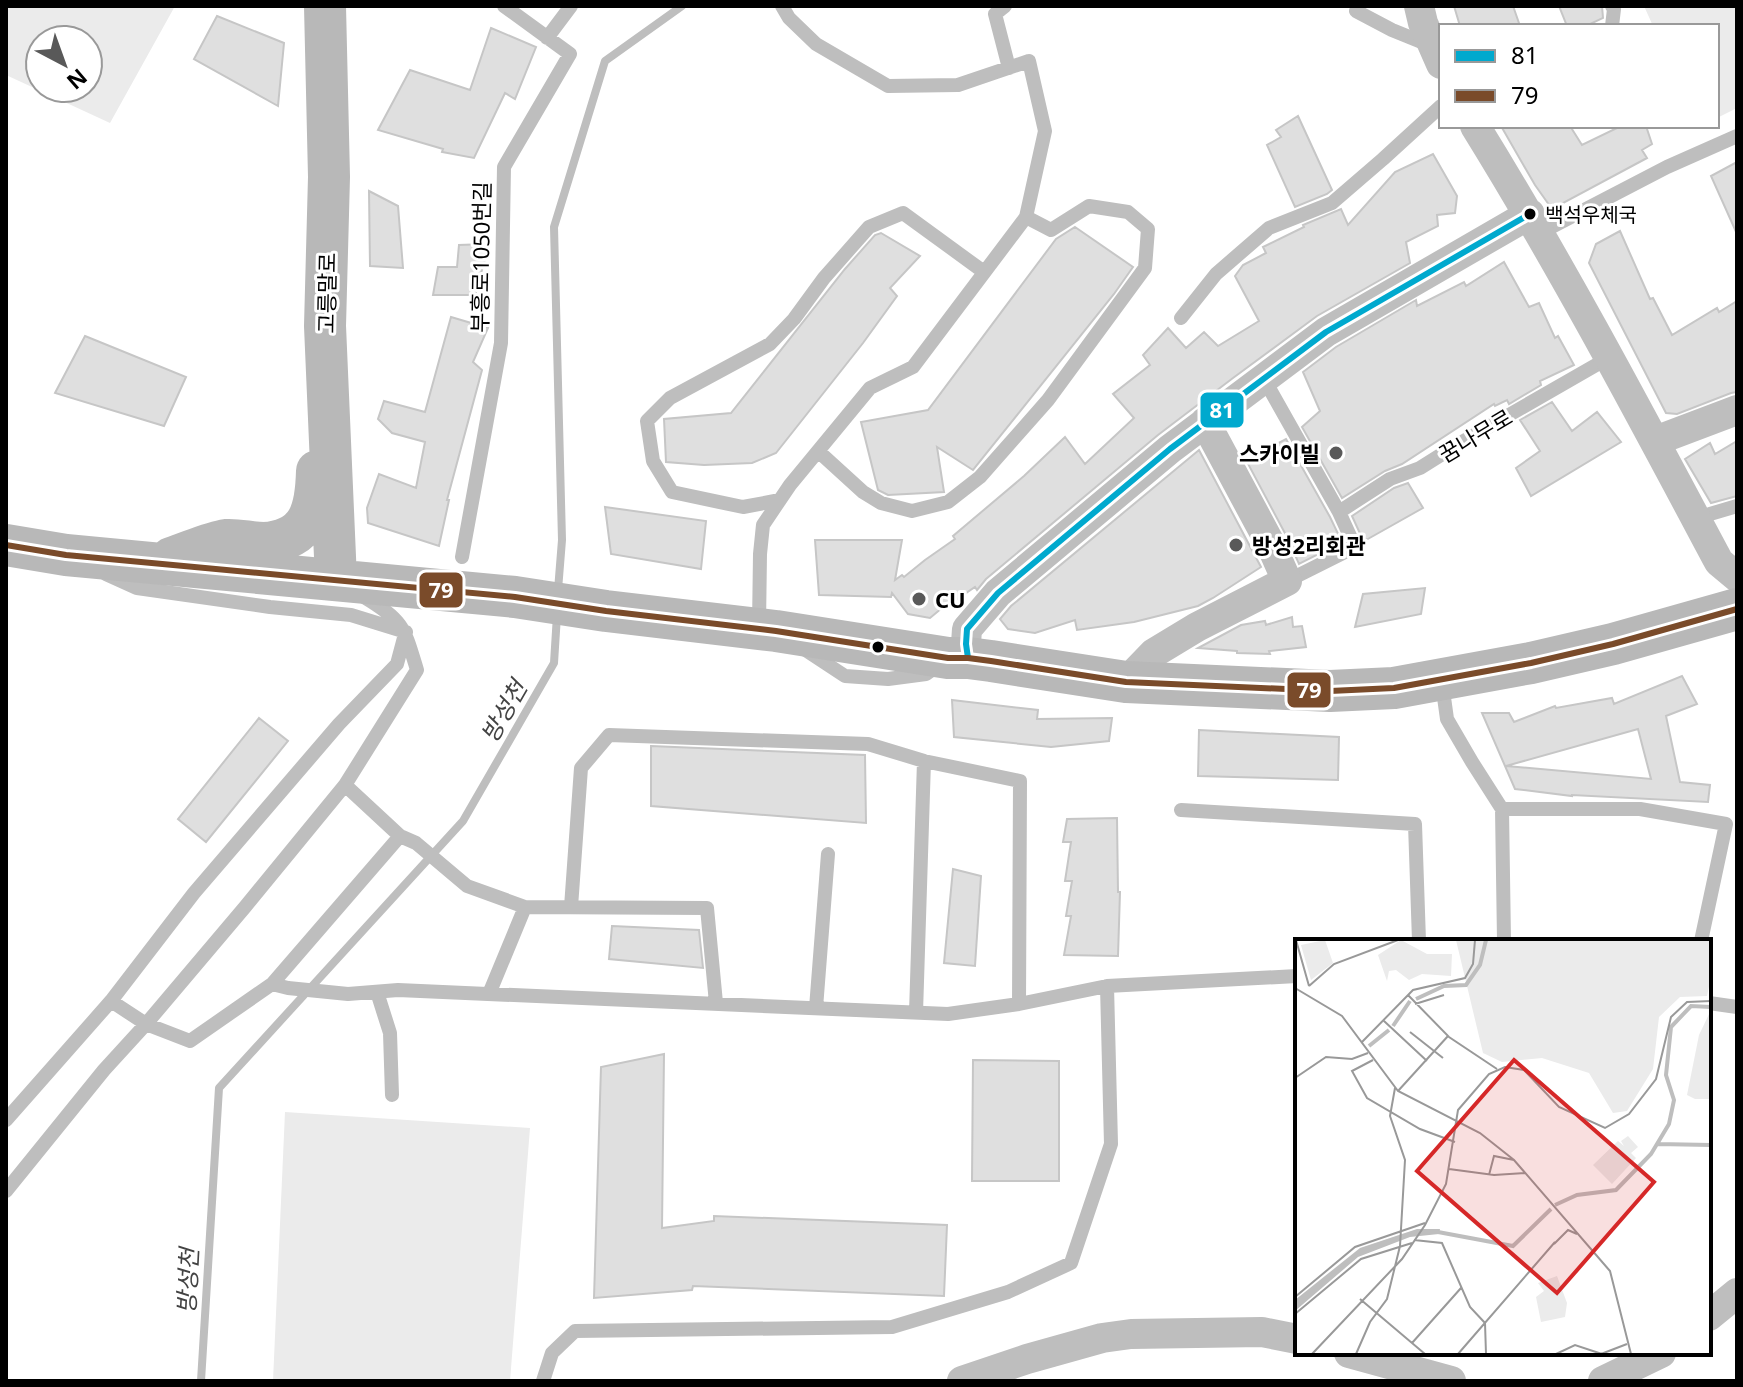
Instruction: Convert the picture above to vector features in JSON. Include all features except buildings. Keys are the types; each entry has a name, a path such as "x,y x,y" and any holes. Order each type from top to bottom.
{"main road":[{"name":"고릉말로","path":"325,6 329,177 325,326 336,580"},
{"path":"154,564 225,540 264,543 285,539 300,529 316,501 325,326"},
{"path":"6,545 154,564 515,597 1126,682 1330,691 1394,688 1531,663 1737,609"}],"street":[{"path":"1419,6 1437,55"},
{"path":"1476,128 1610,357 1719,562 1737,577"},
{"path":"958,658 966,644 967,629 998,593 1205,422 1326,332 1535,224"},
{"path":"1655,441 1737,410"},
{"path":"1126,682 1154,653 1287,581 1205,422"},
{"path":"1711,1314 1737,1293"},
{"path":"962,1381 1027,1359 1116,1336 1262,1332 1295,1339"},
{"path":"1356,1355 1451,1381"},
{"path":"1603,1381 1657,1355"}],"lane":[{"name":"부흥로1050번길","path":"462,557 501,343 504,167 570,54 504,6"},
{"path":"547,38 571,6"},
{"path":"767,630 760,615 763,525 870,388 913,367 1026,217 1045,131 1029,61 958,85 888,86 816,44 789,18 782,6"},
{"path":"1005,6 995,14 1009,68"},
{"path":"1356,11 1437,55"},
{"path":"1181,318 1216,274 1269,228 1332,203 1439,108"},
{"path":"1535,224 1737,136"},
{"path":"818,451 863,492 881,503 912,511 948,502 980,477 1048,400 1145,268 1148,229 1128,212 1089,206 1051,230 1026,217"},
{"path":"780,500 743,507 672,492 653,461 647,421 670,398 770,344 869,227 903,213 984,272"},
{"name":"꿈나무로","path":"1339,512 1390,479 1420,468 1610,357"},
{"path":"1264,379 1339,512 1355,547 1287,581"},
{"path":"1696,520 1737,506"},
{"path":"66,555 137,588 351,615 406,632"},
{"path":"6,1191 345,785 417,670 406,632 391,613 336,580"},
{"path":"6,1120 111,1001 194,893 339,724 397,664 406,632"},
{"path":"1441,678 1447,719 1502,809 1504,939"},
{"path":"571,907 581,768 609,735 868,744 924,761 1020,781 1019,1004"},
{"path":"916,1013 924,761"},
{"path":"345,785 400,836 416,843 467,886 525,907 707,908 716,1003"},
{"path":"1502,809 1640,809 1726,824 1701,939"},
{"path":"1181,810 1415,824 1419,939"},
{"path":"111,1001 146,1024 190,1041 272,984 400,836"},
{"path":"816,1008 828,854"},
{"path":"489,994 525,907"},
{"path":"272,984 348,994 398,990 948,1014 1019,1004 1107,986 1295,976"},
{"path":"543,1381 552,1353 575,1331 892,1327 1008,1292 1071,1263 1111,1144 1107,986"},
{"path":"377,992 390,1033 392,1095"},
{"path":"1711,1003 1737,1007"}],"shaded area":[{"path":"6,6 175,6 110,123 69,104 104,104 104,24 24,24 24,83 6,75"},
{"path":"1644,6 1737,6 1737,108 1719,117 1719,24 1652,24"},
{"path":"285,1112 530,1128 510,1381 273,1381"}],"waterway":[{"name":"방성천","path":"558,590 562,540 554,227 605,61 682,6"},
{"name":"방성천","path":"201,1381 219,1088 463,821 554,663 557,615"}],"transit line":[{"name":"81","path":"968,658 967,629 998,593 1170,449 1326,332 1530,214"},
{"name":"79","path":"6,545 66,555 515,597 1126,682 1330,691 1394,688 1531,663 1613,644 1737,609"}],"place":[{"name":"백석우체국","path":"1530,214"},
{"name":"스카이빌","path":"1336,453"},
{"name":"방성2리회관","path":"1236,545"},
{"name":"CU","path":"919,599"}]}
